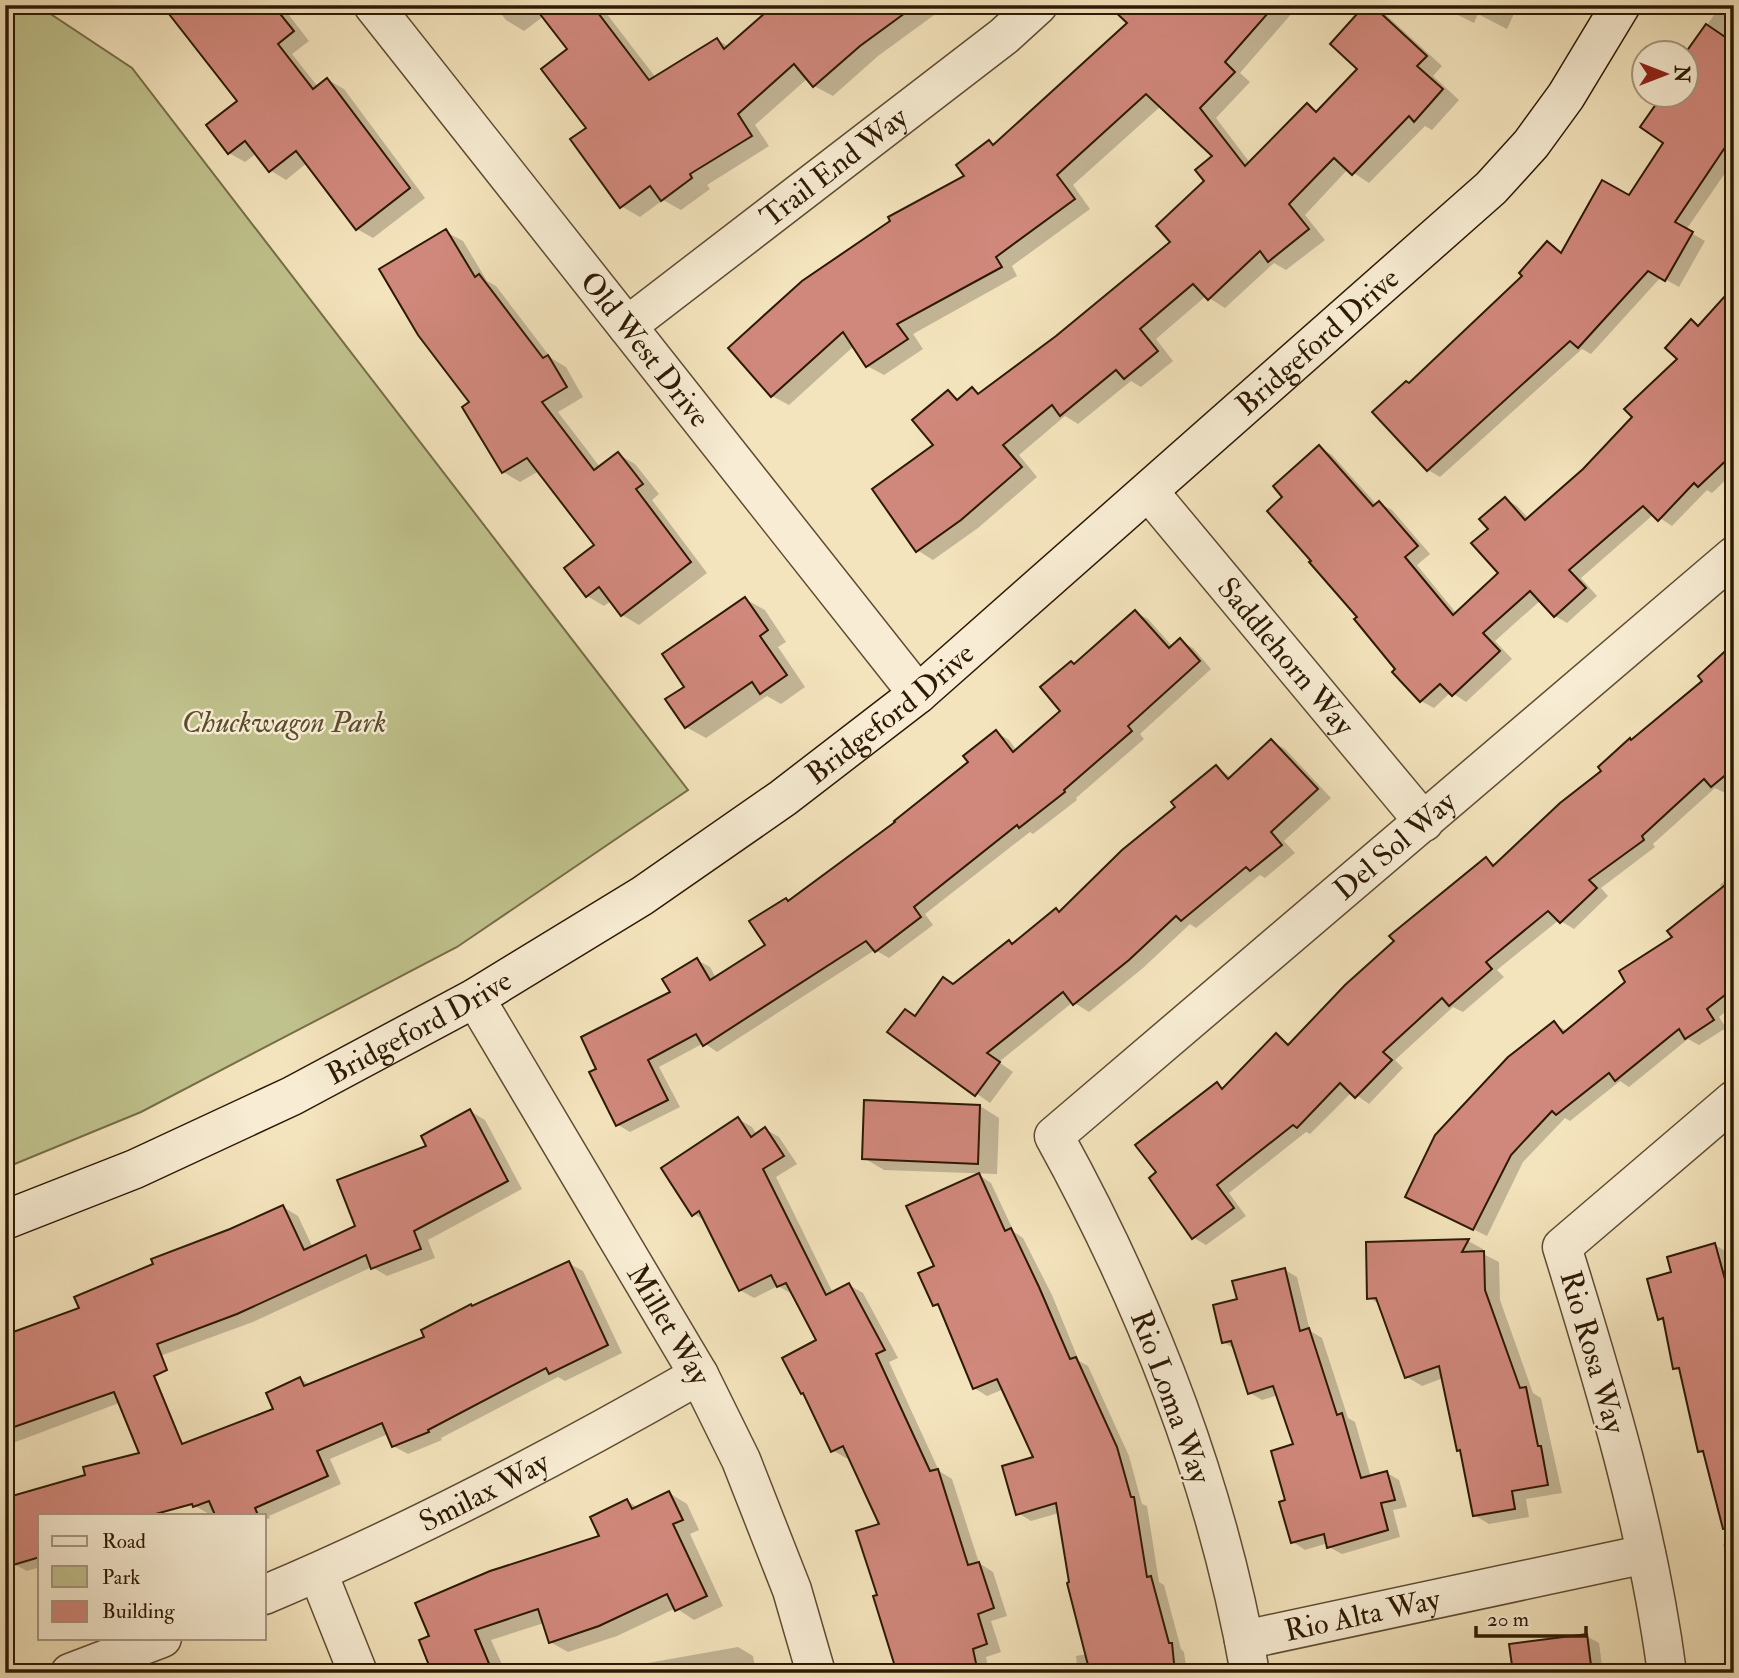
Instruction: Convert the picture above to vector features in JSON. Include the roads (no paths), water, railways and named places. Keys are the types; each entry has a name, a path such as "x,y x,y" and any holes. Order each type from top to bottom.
{"street":[{"name":"Old West Drive","path":"373,5 918,694"},
{"name":"Trail End Way","path":"627,326 1004,36 1038,5"},
{"name":"Bridgeford Drive","path":"5,1220 135,1169 292,1096 475,998 642,896 783,798 918,694 1491,188 1531,144 1566,96 1621,5"},
{"name":"Saddlehorn Way","path":"1149,492 1424,822"},
{"name":"Del Sol Way","path":"1054,1136 1734,556"},
{"name":"Millet Way","path":"475,998 699,1375 741,1460 792,1590 816,1673"},
{"name":"Rio Rosa Way","path":"1646,1554 1608,1396 1562,1247 1734,1100"},
{"name":"Rio Loma Way","path":"1054,1136 1092,1205 1152,1339 1195,1453 1227,1567 1247,1656"},
{"name":"Smilax Way","path":"266,1594 318,1573 476,1498 699,1375"},
{"name":"Rio Alta Way","path":"1247,1656 1646,1554"},
{"path":"1646,1554 1667,1673"},
{"path":"318,1573 358,1673"},
{"path":"70,1673 157,1640"}],"park label":[{"name":"Chuckwagon Park","path":"284,722"}]}
